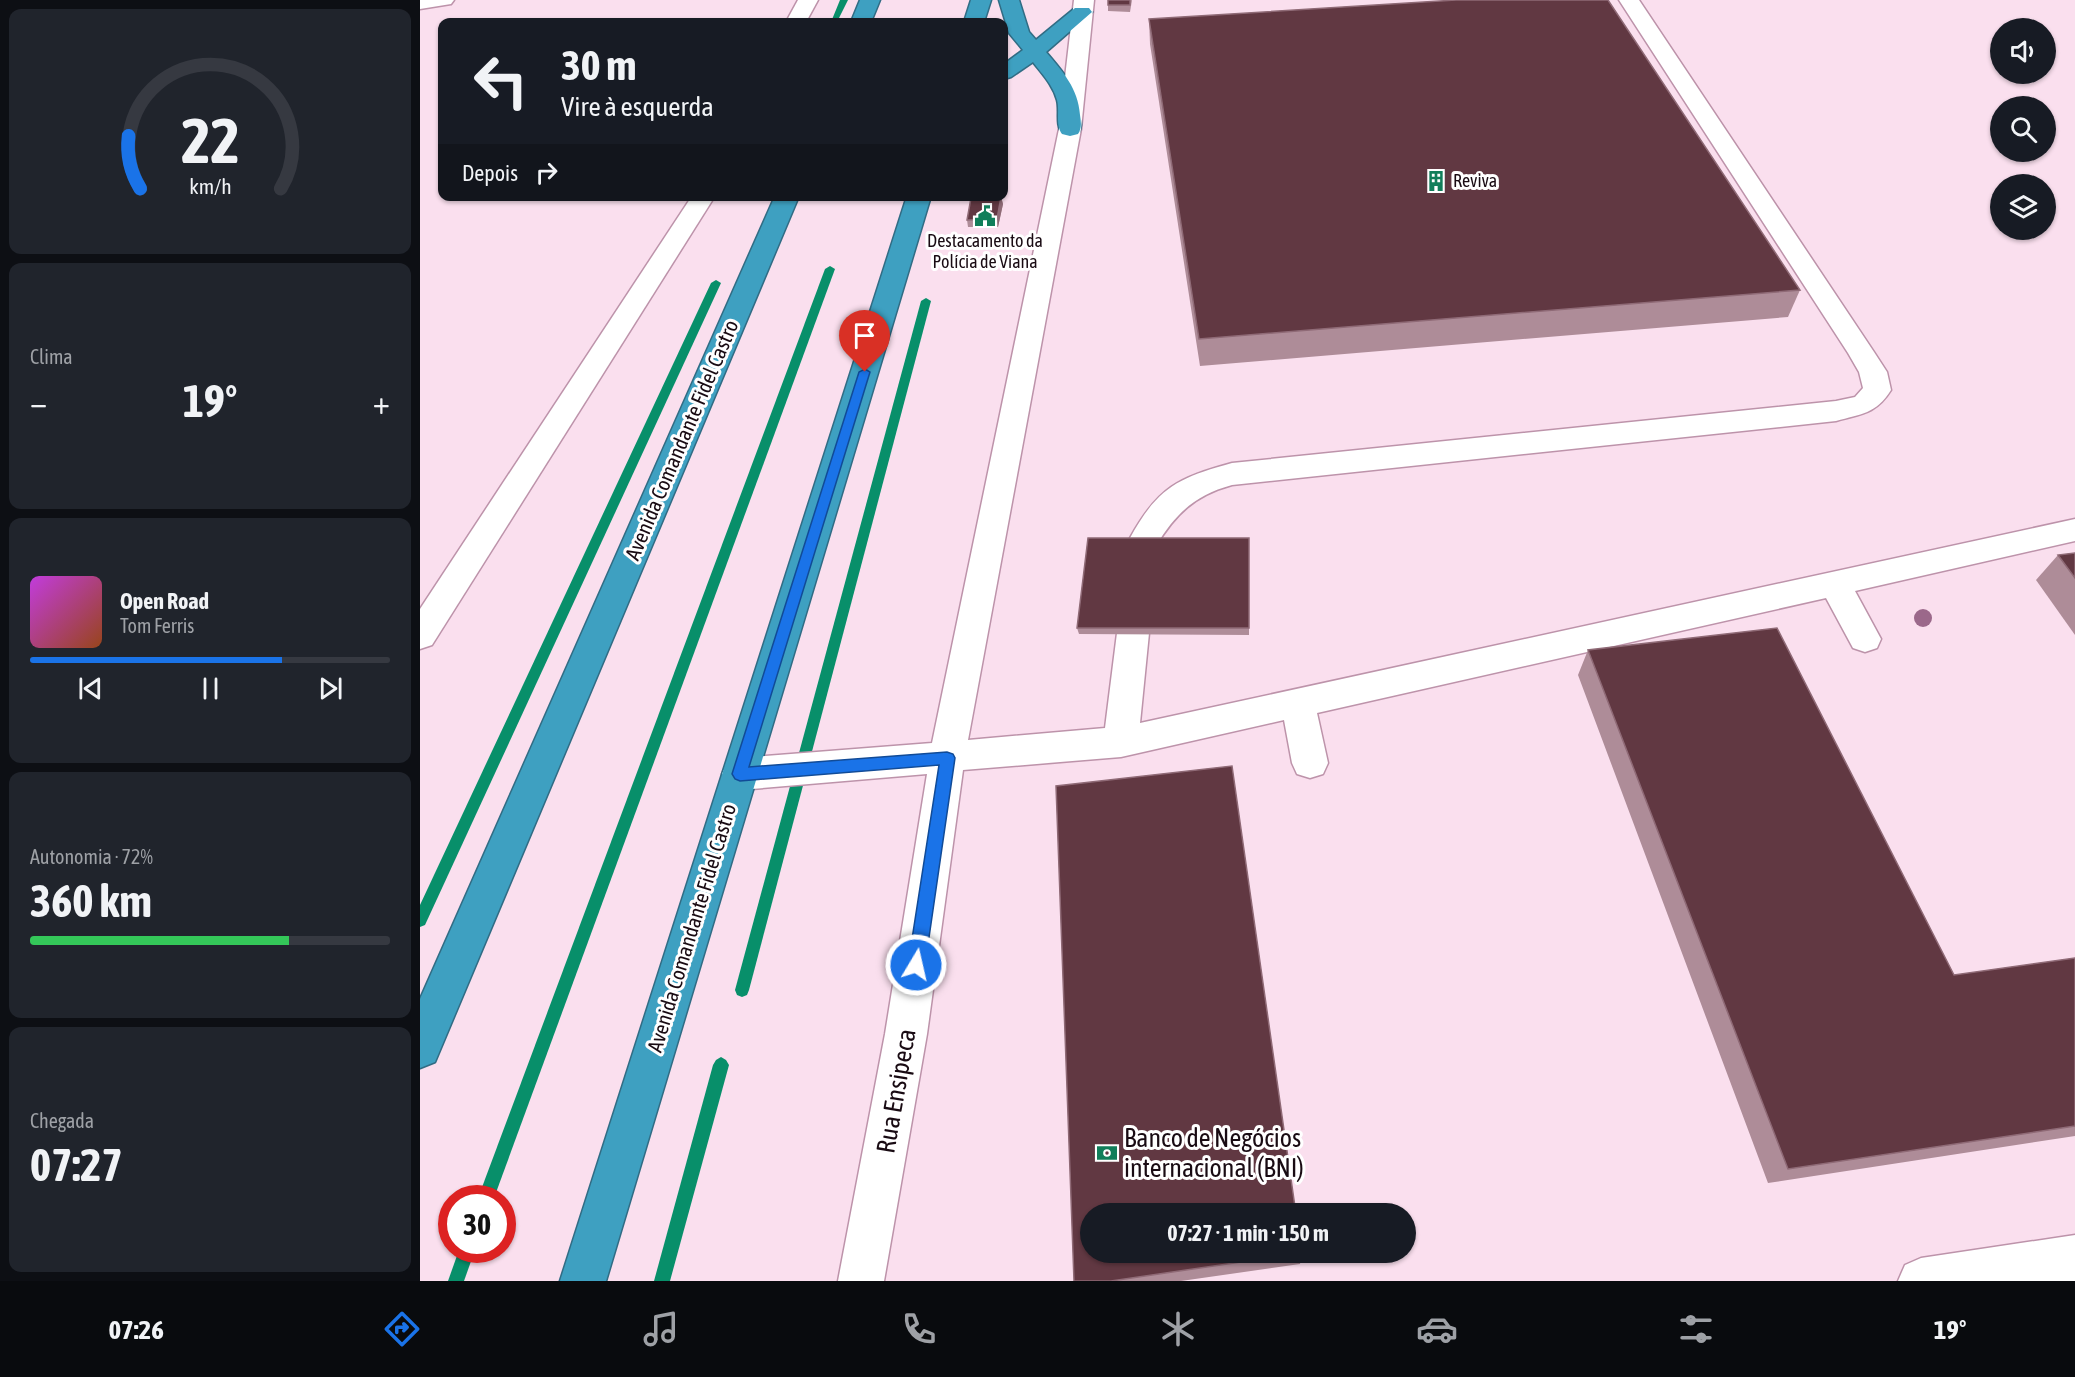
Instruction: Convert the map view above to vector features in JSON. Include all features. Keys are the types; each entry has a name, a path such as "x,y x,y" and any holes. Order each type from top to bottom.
{"highway":[{"path":"863,18 870,0"},
{"path":"975,18 981,0"},
{"path":"1009,0 1019,33 1055,74 1069,115"},
{"path":"1008,70 1034,52 1082,6"},
{"path":"1008,82 1037,81 1058,91 1069,115"},
{"name":"Avenida Comandante Fidel Castro","path":"420,1047 785,201"},
{"name":"Avenida Comandante Fidel Castro","path":"583,1281 917,201"}],"street":[{"path":"420,3 444,0"},
{"path":"798,18 808,0"},
{"path":"1145,538 1158,515 1175,497 1203,482 1232,474 1836,411 1864,404 1877,390 1873,372 1861,352 1629,0"},
{"name":"Rua Ensipeca","path":"861,1281 906,1034 947,758 1069,115 1082,6"},
{"path":"420,636 701,201"},
{"path":"740,774 1120,742 2075,530"},
{"path":"1834,583 1865,639"},
{"path":"1120,742 1133,633"},
{"path":"1298,703 1310,763"},
{"path":"1925,1281 2075,1258"}],"building":[{"path":"1108,0 1130,0 1130,5 1108,5"},
{"name":"Reviva","path":"1456,0 1608,0 1800,290 1199,339 1149,19"},
{"path":"970,201 1000,201 997,219 967,220"},
{"path":"1088,538 1249,538 1249,628 1077,628"},
{"path":"2075,553 2075,578 2058,555"},
{"path":"1777,628 1954,975 2075,958 2075,1126 1788,1169 1588,650"},
{"path":"1232,766 1294,1203 1080,1203 1080,1263 1234,1263 1111,1281 1074,1281 1056,786"}],"waterway":[{"path":"836,18 844,0"},
{"path":"491,1185 830,269"},
{"path":"420,920 716,283"},
{"path":"742,990 926,301"},
{"path":"662,1281 721,1065"},
{"path":"456,1281 462,1263"}],"place":[{"name":"Reviva","path":"1436,181"},
{"name":"Destacamento da Polícia de Viana","path":"985,216"},
{"name":"Banco de Negócios internacional (BNI)","path":"1107,1153"}],"route":[{"path":"865,372 740,774 947,758 916,965"}]}
